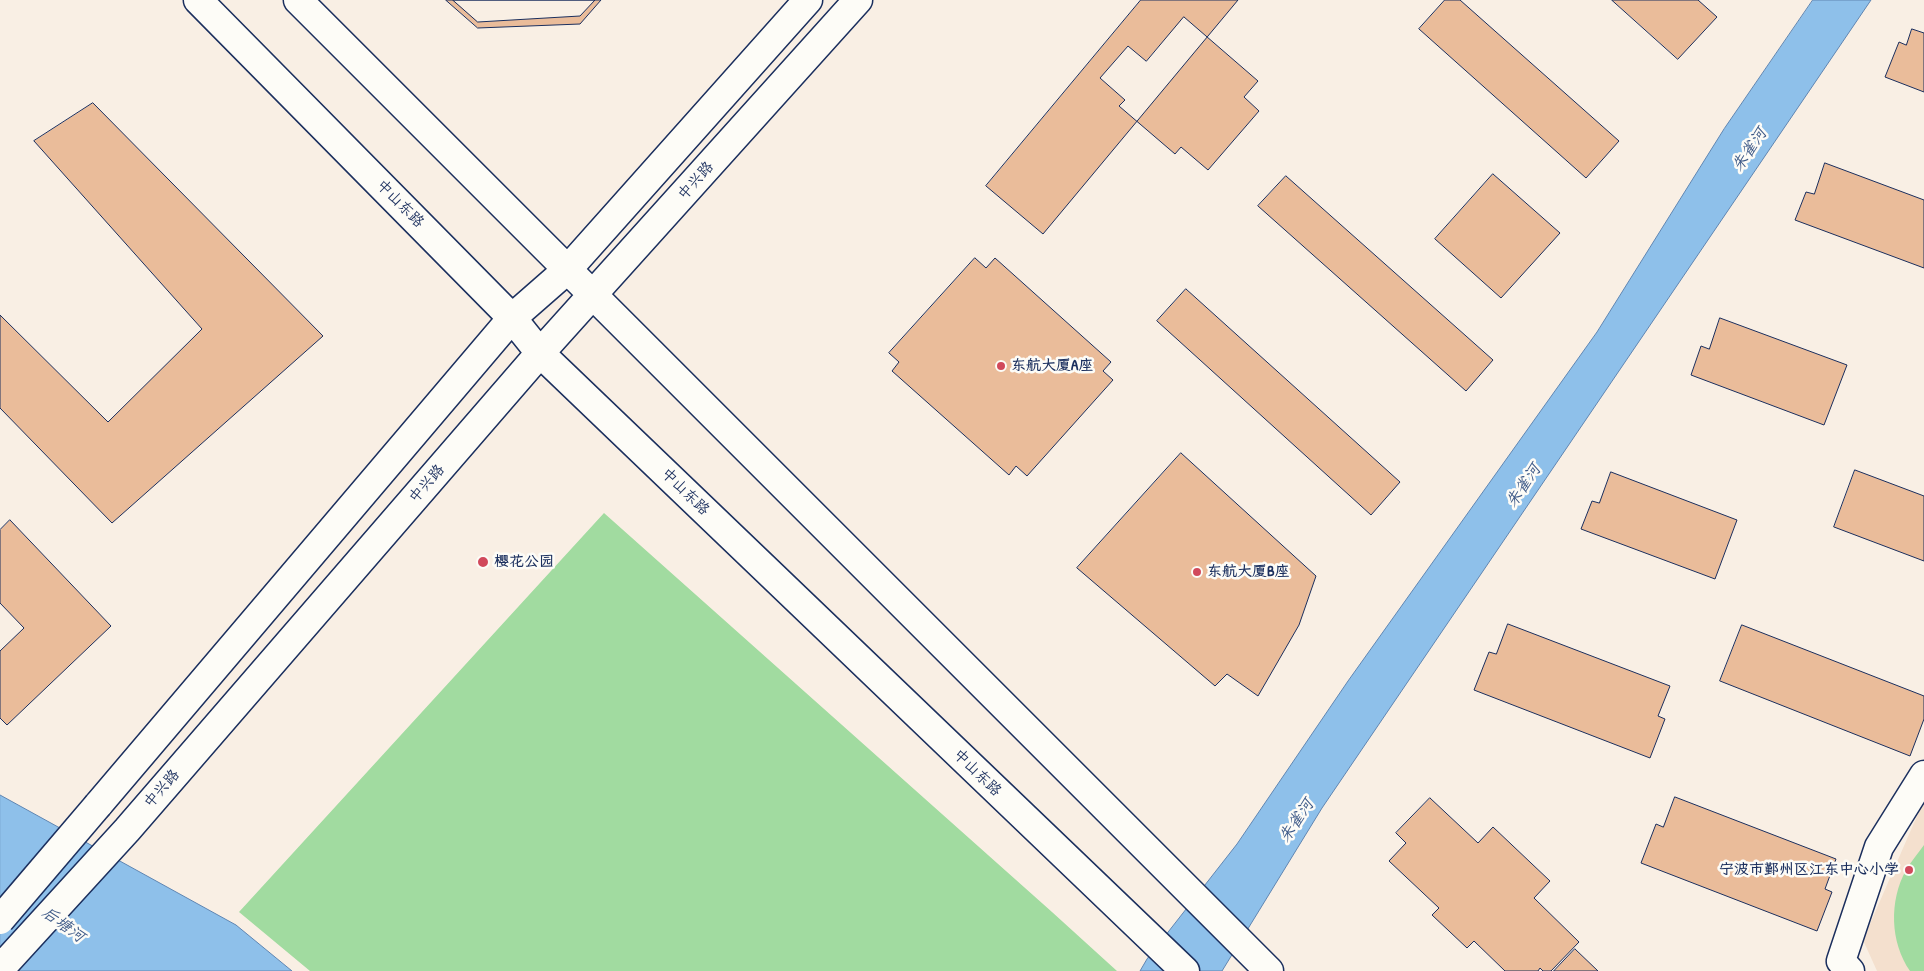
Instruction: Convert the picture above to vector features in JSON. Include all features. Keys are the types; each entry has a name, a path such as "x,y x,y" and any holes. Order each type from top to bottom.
{"main road":[{"name":"中山东路","path":"198,0 512,318 540,353 1184,971"},
{"path":"298,0 1267,969"},
{"path":"0,920 512,318 568,269 808,0"},
{"name":"中兴路","path":"0,970 127,830 540,353 593,297 858,0"},
{"path":"1850,971 1841,961 1880,847 1924,775"}],"shaded area":[{"name":"宁波市鄞州区江东中心小学","path":"1924,800 1924,971 1877,971 1863,940"}],"green space":[{"name":"樱花公园","path":"604,513 1117,971 310,971 239,912"},
{"path":"1924,845 1924,971 1910,971 1903,960 1895,934 1895,908 1900,882"}],"water":[{"name":"朱雀河","path":"1813,0 1871,0 1322,808 1222,971 1140,971 1147,959 1237,844 1348,681 1597,332 1724,129"},
{"name":"后塘河","path":"0,795 236,925 292,971 7,971 0,965"}],"building":[{"path":"446,0 601,0 580,24 478,28"},
{"path":"453,0 595,0 580,16 478,22"},
{"path":"1141,0 1238,0 1043,234 986,186"},
{"path":"1445,0 1460,0 1619,141 1586,178 1419,29"},
{"path":"1612,0 1698,0 1717,17 1678,59"},
{"path":"1184,17 1258,81 1244,97 1259,111 1208,170 1181,147 1175,154 1119,106 1125,100 1100,78 1128,46 1146,61"},
{"path":"1912,29 1924,33 1924,92 1885,77 1899,42 1906,45"},
{"path":"93,103 323,336 112,523 0,408 0,315 108,422 202,329 34,141"},
{"path":"1825,163 1924,200 1924,268 1795,220 1806,192 1814,194"},
{"path":"1493,174 1560,233 1501,298 1435,239"},
{"path":"1286,176 1493,360 1466,391 1258,206"},
{"name":"东航大厦A座","path":"975,258 986,268 995,258 1111,362 1103,371 1113,380 1027,476 1016,466 1009,475 892,371 899,362 889,353"},
{"path":"1186,289 1400,482 1371,515 1157,321"},
{"path":"1720,318 1847,365 1824,425 1691,375 1701,346 1709,349"},
{"name":"东航大厦B座","path":"1181,453 1316,576 1299,625 1258,696 1227,674 1215,686 1077,568"},
{"path":"1855,470 1924,496 1924,561 1834,527"},
{"path":"1611,472 1737,520 1715,579 1581,529 1592,501 1599,503"},
{"path":"10,520 111,626 7,725 0,718 0,651 24,628 0,603 0,530"},
{"path":"1508,624 1670,686 1658,716 1665,719 1650,758 1474,690 1489,652 1496,654"},
{"path":"1742,625 1924,696 1924,719 1910,756 1720,681"},
{"path":"1675,797 1836,859 1825,889 1832,892 1817,931 1641,863 1656,824 1663,827"},
{"path":"1430,798 1478,843 1493,827 1550,881 1534,898 1579,942 1551,971 1543,971 1540,968 1538,971 1505,971 1474,941 1467,948 1432,915 1439,908 1389,861 1406,843 1396,833"},
{"path":"1575,949 1598,971 1554,971"}],"place":[{"name":"东航大厦A座","path":"1001,366"},
{"name":"樱花公园","path":"483,562"},
{"name":"东航大厦B座","path":"1197,572"},
{"name":"宁波市鄞州区江东中心小学","path":"1909,870"}]}
